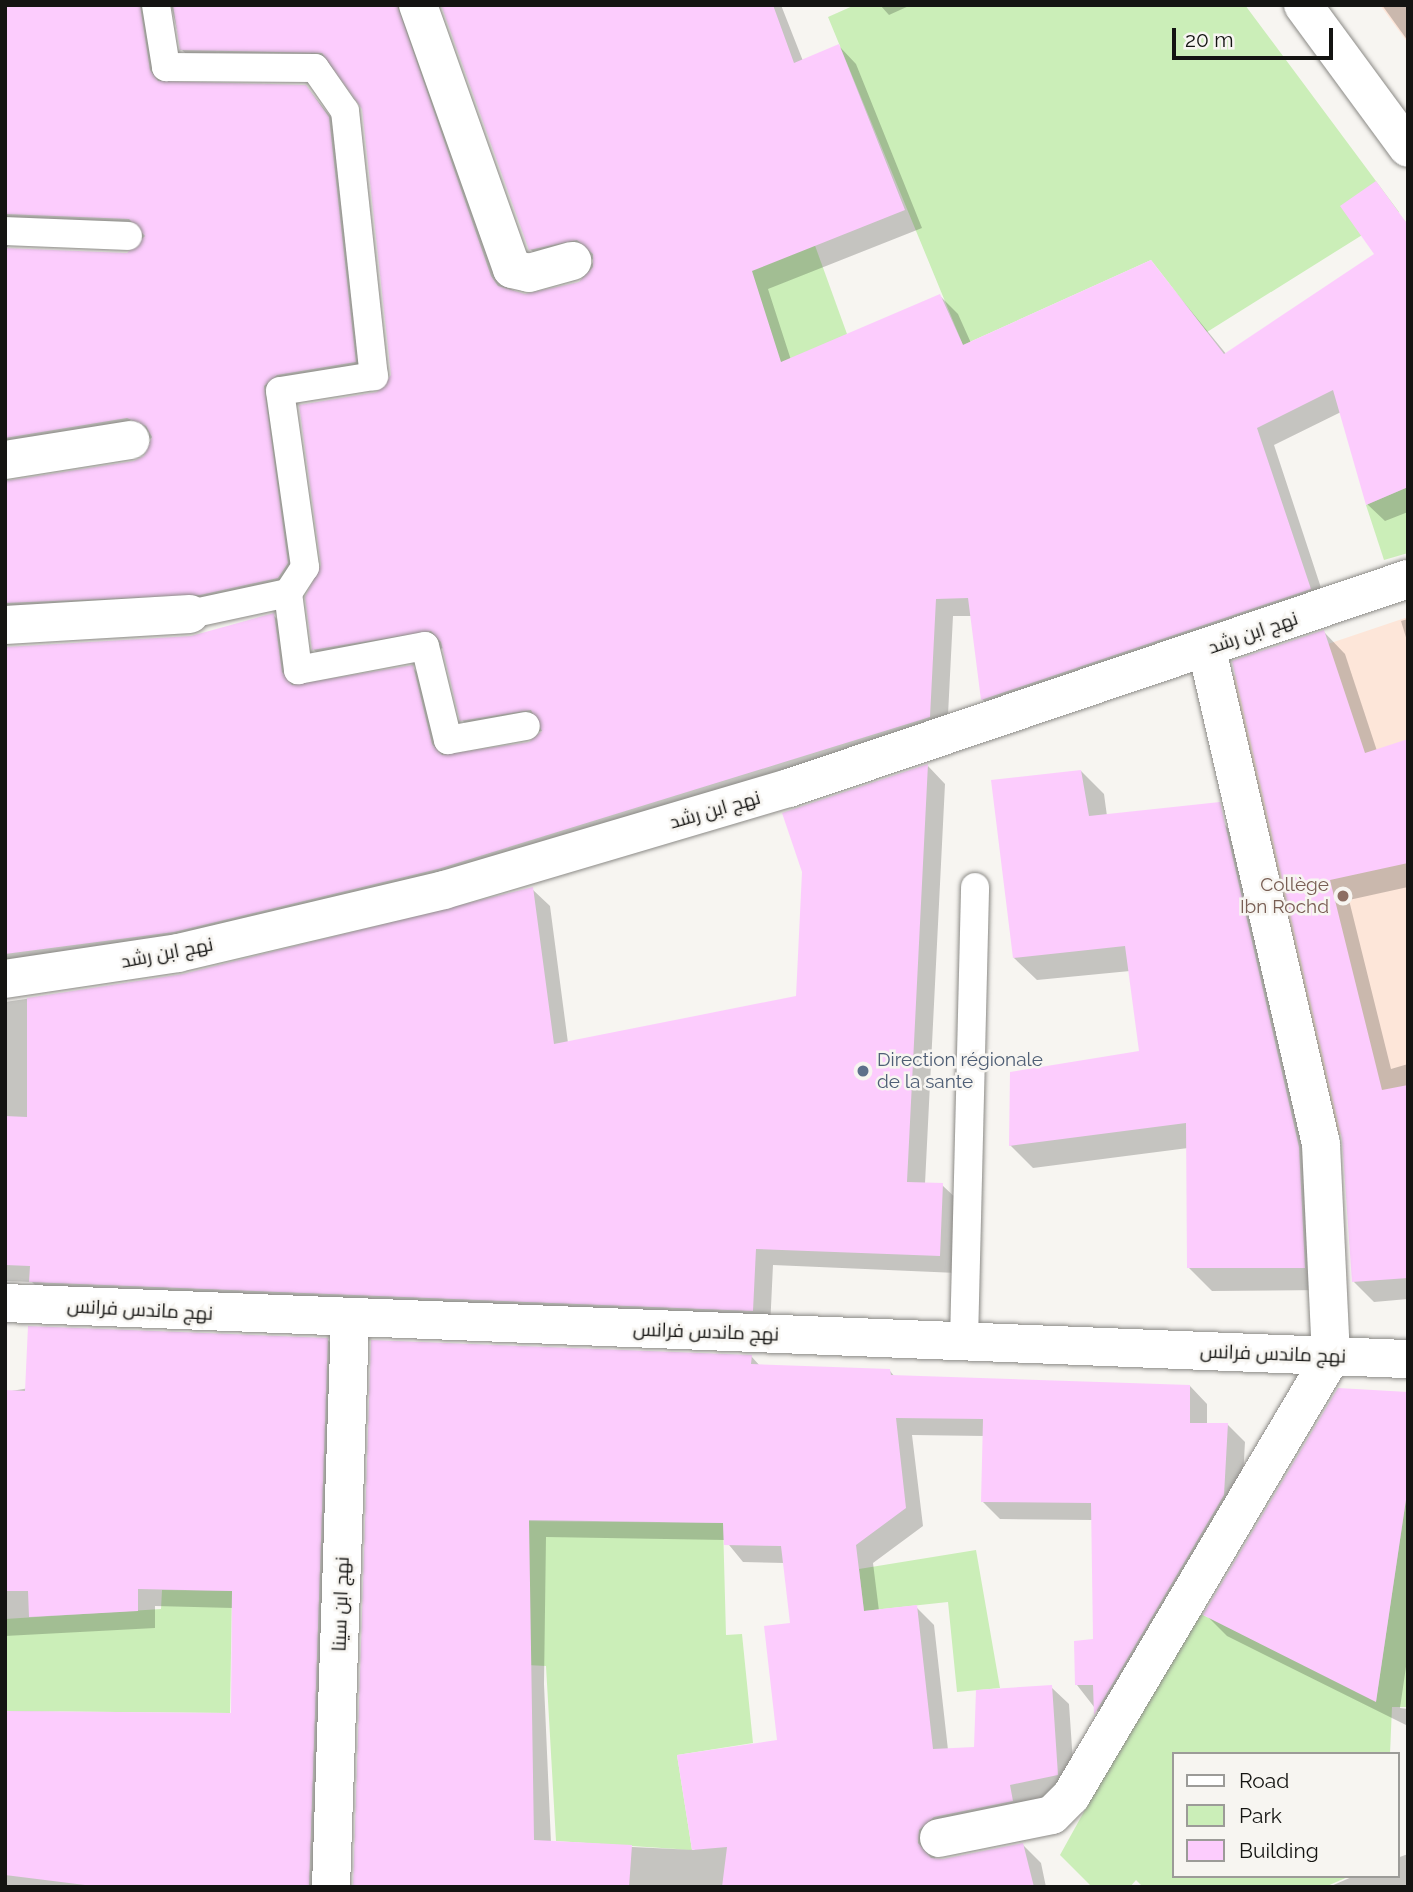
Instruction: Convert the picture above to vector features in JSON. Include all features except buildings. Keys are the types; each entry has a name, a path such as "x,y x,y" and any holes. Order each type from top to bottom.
{"street":[{"path":"418,5 512,269 529,273 572,261"},
{"path":"1303,5 1408,148"},
{"path":"5,460 130,440"},
{"name":"نهج ابن رشد","path":"5,979 178,953 444,890 789,788 1207,650 1408,579"},
{"path":"5,625 190,614"},
{"path":"939,1838 1052,1815 1071,1796 1331,1357 1321,1144 1207,650"},
{"name":"نهج ماندس فرانس","path":"5,1303 350,1320 1408,1359"},
{"name":"نهج ابن سينا","path":"331,1887 350,1320"}],"lane":[{"path":"156,5 166,67 315,68 345,111 374,376 280,391 305,568 288,593 298,670 425,646 448,740 526,726"},
{"path":"5,231 128,236"},
{"path":"190,614 288,593"},
{"path":"964,1341 975,887"}],"shaded area":[{"path":"1380,5 1408,5 1408,43"},
{"name":"Collège Ibn Rochd","path":"1408,617 1408,1115 1334,1136 1227,678"}],"green space":[{"path":"855,5 1245,5 1399,212 1207,332 1151,260 963,345 828,17"},
{"path":"809,229 847,334 796,411 662,244"},
{"path":"1408,487 1408,553 1384,560 1366,505"},
{"path":"1408,1486 1408,1707 1392,1707 1390,1752 1172,1752 1172,1878 1345,1878 1325,1887 1143,1887 1136,1880 1130,1887 1092,1887 1060,1855 1195,1611 1376,1701"},
{"path":"523,1521 723,1523 726,1635 742,1634 753,1743 677,1755 692,1850 556,1841 546,1666 527,1665"},
{"path":"976,1550 1000,1688 957,1692 948,1602 864,1611 859,1569"},
{"path":"162,1590 232,1591 230,1713 5,1711 5,1619 161,1609"}],"place":[{"name":"Collège Ibn Rochd","path":"1343,896"},
{"name":"Direction régionale de la sante","path":"863,1071"}]}
